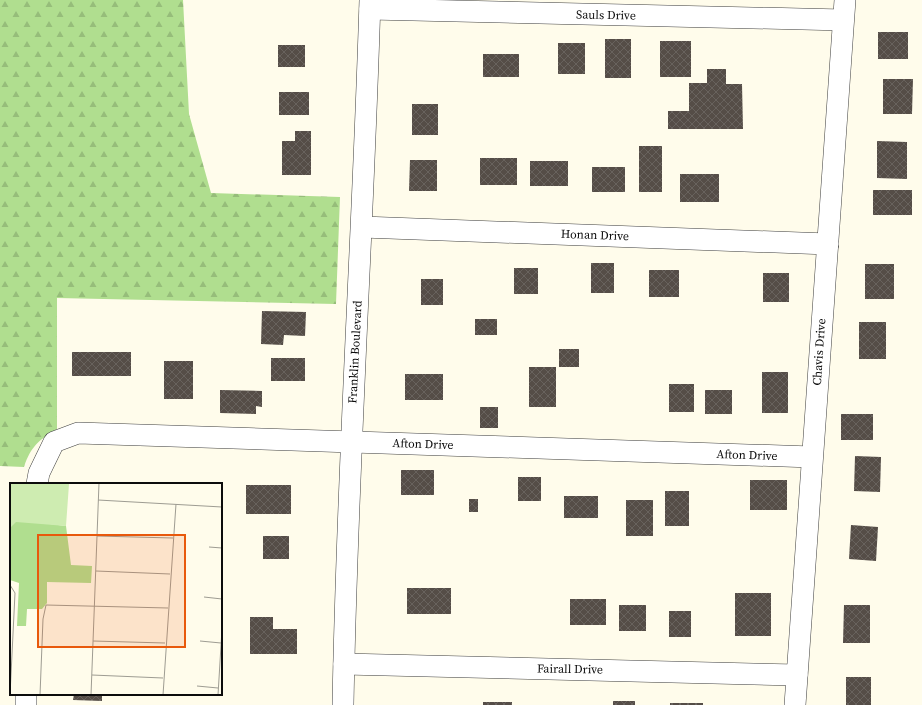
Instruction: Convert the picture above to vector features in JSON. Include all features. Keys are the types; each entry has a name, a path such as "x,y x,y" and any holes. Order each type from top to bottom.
{"street":[{"name":"Sauls Drive","path":"370,5 844,10"},
{"name":"Franklin Boulevard","path":"343,705 350,442 362,227 370,5"},
{"name":"Chavis Drive","path":"795,705 844,10"},
{"name":"Honan Drive","path":"362,227 828,244"},
{"name":"Afton Drive","path":"37,483 39,473 54,442 78,433 812,457"},
{"name":"Fairall Drive","path":"344,664 797,675"}],"green space":[{"path":"0,0 183,0 189,114 211,193 340,197 336,304 57,298 57,429 36,444 24,467 0,466"}],"building":[{"path":"878,32 908,32 908,59 878,59"},
{"path":"605,39 631,39 631,78 605,78"},
{"path":"660,41 691,41 691,77 660,77"},
{"path":"558,43 585,43 585,74 558,74"},
{"path":"278,45 305,45 305,67 278,67"},
{"path":"483,54 519,54 519,77 483,77"},
{"path":"707,69 726,69 726,84 742,84 743,129 668,129 668,111 689,111 689,83 707,83"},
{"path":"883,79 913,79 912,114 883,114"},
{"path":"279,92 309,92 309,115 279,115"},
{"path":"412,104 438,104 438,135 412,135"},
{"path":"295,131 311,131 311,175 282,175 282,141 295,141"},
{"path":"877,141 907,142 907,179 877,178"},
{"path":"639,146 662,146 662,192 639,192"},
{"path":"480,158 517,158 517,185 480,185"},
{"path":"410,160 437,160 437,191 409,191"},
{"path":"530,161 568,161 568,186 530,186"},
{"path":"592,167 625,167 625,192 592,192"},
{"path":"680,174 719,174 719,202 680,202"},
{"path":"873,190 912,190 912,215 873,215"},
{"path":"591,263 614,263 614,293 591,293"},
{"path":"865,264 894,264 894,299 865,299"},
{"path":"514,268 538,268 538,294 514,294"},
{"path":"649,270 679,270 679,297 649,297"},
{"path":"763,273 789,273 789,302 763,302"},
{"path":"421,279 443,279 443,305 421,305"},
{"path":"262,311 306,312 305,336 284,335 283,345 261,344"},
{"path":"475,319 497,319 497,335 475,335"},
{"path":"859,322 886,322 886,359 859,359"},
{"path":"559,349 579,349 579,367 559,367"},
{"path":"72,352 131,352 131,376 72,376"},
{"path":"271,358 305,358 305,381 271,381"},
{"path":"164,361 193,361 193,399 164,399"},
{"path":"529,367 556,367 556,407 529,407"},
{"path":"762,372 788,372 788,413 762,413"},
{"path":"405,374 443,374 443,400 405,400"},
{"path":"669,384 694,384 694,412 669,412"},
{"path":"220,390 262,391 262,407 256,406 256,414 220,413"},
{"path":"705,390 732,390 732,414 705,414"},
{"path":"480,407 498,407 498,428 480,428"},
{"path":"841,414 873,414 873,440 841,440"},
{"path":"855,456 881,457 880,492 854,491"},
{"path":"401,470 434,470 434,495 401,495"},
{"path":"518,477 541,477 541,501 518,501"},
{"path":"750,480 787,480 787,510 750,510"},
{"path":"246,485 291,485 291,514 246,514"},
{"path":"665,491 689,491 689,526 665,526"},
{"path":"564,496 598,496 598,518 564,518"},
{"path":"469,499 478,499 478,512 469,512"},
{"path":"626,500 653,500 653,536 626,536"},
{"path":"851,525 878,527 876,561 849,559"},
{"path":"263,536 289,536 289,559 263,559"},
{"path":"407,588 451,588 451,614 407,614"},
{"path":"735,593 771,593 771,636 735,636"},
{"path":"570,599 606,599 606,625 570,625"},
{"path":"619,605 646,605 646,631 619,631"},
{"path":"844,605 870,605 870,643 843,643"},
{"path":"669,611 691,611 691,637 669,637"},
{"path":"250,617 273,617 273,629 297,629 297,654 250,654"},
{"path":"846,677 871,677 871,705 846,705"},
{"path":"74,695 102,695 102,701 73,700"},
{"path":"613,701 635,701 635,705 613,705"},
{"path":"483,702 512,702 512,705 483,705"},
{"path":"670,703 703,703 703,705 670,705"}]}
